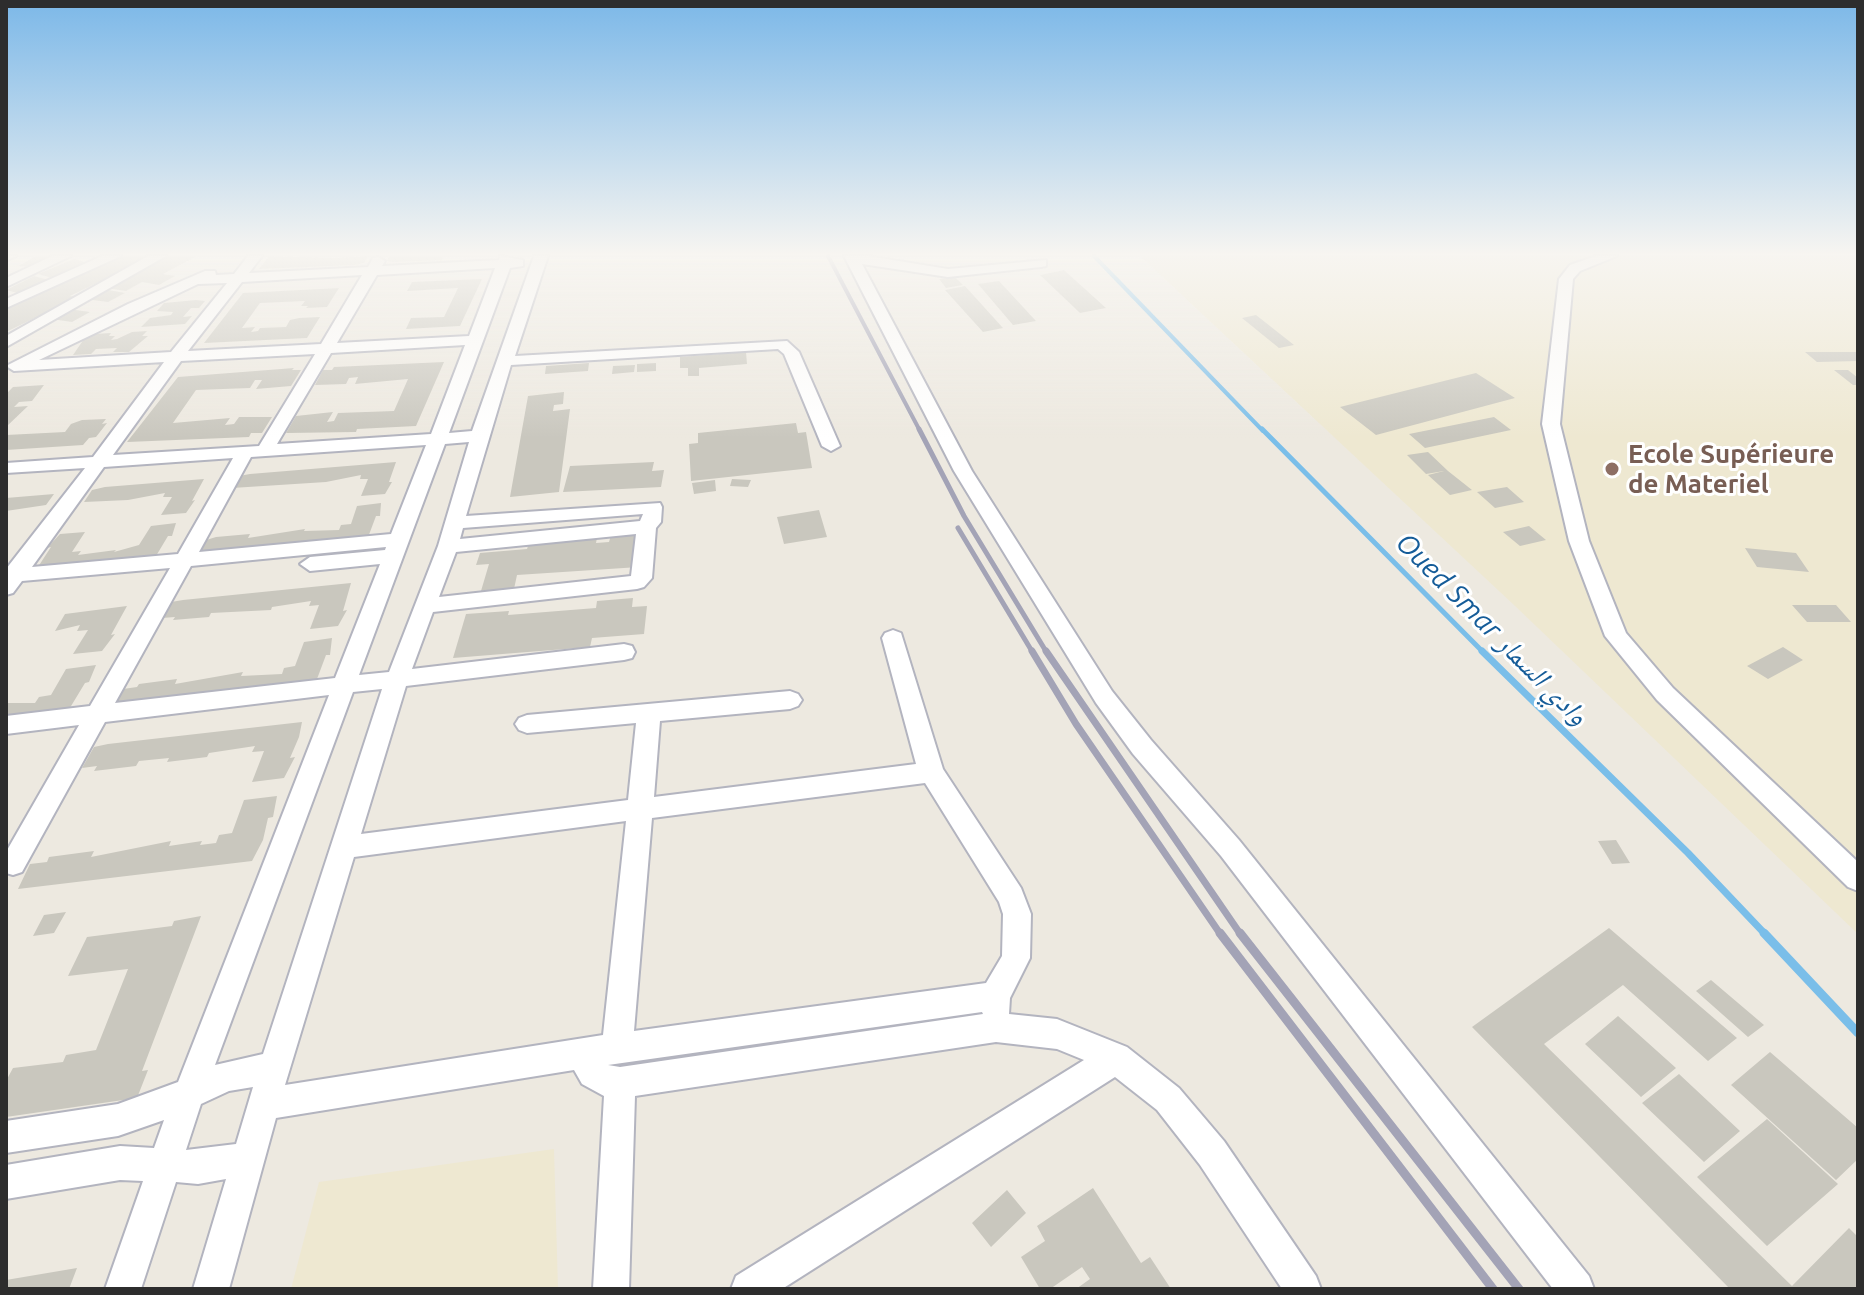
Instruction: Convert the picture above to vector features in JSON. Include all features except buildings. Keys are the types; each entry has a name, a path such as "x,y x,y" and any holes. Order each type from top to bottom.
{"street":[{"path":"6,342 51,316"},
{"path":"10,369 114,316"},
{"path":"8,583 208,316"},
{"path":"13,864 180,568 346,316"},
{"path":"123,1289 189,1093 485,316"},
{"path":"211,1289 274,1068 397,679 451,535 479,436 520,316"},
{"path":"882,316 963,471 1104,697 1142,747 1230,848 1576,1289"},
{"path":"1562,316 1551,424 1579,541 1616,636 1665,694 1858,879"},
{"path":"10,369 476,340"},
{"path":"505,361 782,344 791,352 831,446"},
{"path":"6,468 479,436"},
{"path":"426,606 637,582 642,578 646,527 451,535"},
{"path":"8,583 396,548"},
{"path":"893,638 931,772 1011,897 1017,914 1016,958 996,1011"},
{"path":"6,725 624,652"},
{"path":"527,724 790,700"},
{"path":"611,1289 629,1081 639,809 649,713"},
{"path":"344,847 931,772"},
{"path":"581,1054 593,1073 603,1080 629,1081 996,1011"},
{"path":"265,1104 628,1046 996,1011 1116,1058 1168,1099 1192,1124 1303,1289"},
{"path":"749,1289 1116,1058"},
{"path":"6,1137 118,1120 244,1071 274,1068"},
{"path":"6,1182 100,1165 215,1166 249,1158"}],"shaded area":[{"name":"Ecole Supérieure de Materiel","path":"1205,316 1858,316 1858,934 1514,605"},
{"path":"554,1149 558,1289 291,1289 319,1182"}],"waterway":[{"name":"Oued Smar وادي السمار","path":"1152,316 1263,431"},
{"name":"Oued Smar وادي السمار","path":"1262,429 1483,652"},
{"name":"Oued Smar وادي السمار","path":"1483,652 1688,853 1766,935"},
{"name":"Oued Smar وادي السمار","path":"1764,933 1858,1033"}],"railway":[{"path":"860,316 920,431"},
{"path":"919,429 964,516 1047,653"},
{"path":"958,528 1033,653"},
{"path":"1032,651 1076,724 1221,935"},
{"path":"1046,651 1241,935"},
{"path":"1220,933 1493,1289"},
{"path":"1240,933 1519,1289"}],"place":[{"name":"Ecole Supérieure de Materiel","path":"1612,469"}]}
